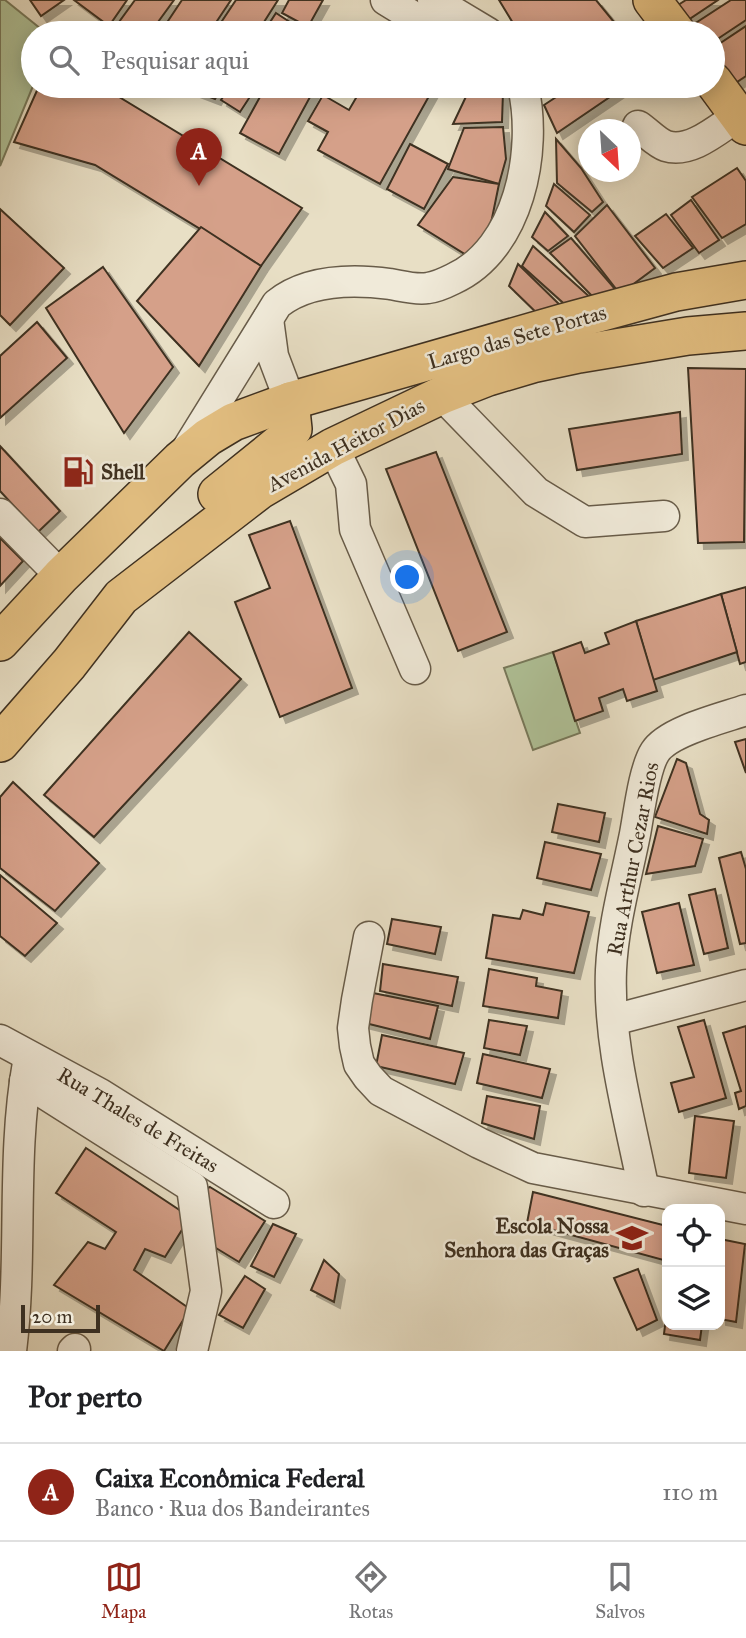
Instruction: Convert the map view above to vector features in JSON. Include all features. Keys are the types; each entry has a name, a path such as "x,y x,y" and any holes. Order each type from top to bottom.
{"main road":[{"path":"652,0 668,21"},
{"path":"725,98 742,121"},
{"path":"676,292 739,258 746,251"},
{"name":"Largo das Sete Portas","path":"290,401 676,292 746,280"},
{"name":"Avenida Heitor Dias","path":"0,743 69,664 121,597 260,490 333,447 442,395 499,374 579,354 688,336 746,331"},
{"path":"0,642 61,576 180,460 208,437 233,422 290,401 293,429 280,443 166,537 121,597"}],"street":[{"path":"386,0 420,21"},
{"path":"433,0 468,21"},
{"path":"180,460 277,304 291,293 332,282 429,288 464,274 482,261 495,246 508,223 525,164 528,132 526,98"},
{"path":"641,127 665,145 681,148 742,121"},
{"path":"268,319 273,356 290,401"},
{"path":"442,395 536,492 585,522 664,516"},
{"path":"333,447 351,484 355,528 415,669"},
{"path":"0,514 61,576"},
{"name":"Rua Arthur Cezar Rios","path":"644,1191 617,1059 611,970 617,922 646,780 656,751 670,739 746,710"},
{"path":"369,937 357,1000 355,1046 359,1064 381,1091 479,1143 533,1168 746,1209"},
{"path":"613,1020 746,985"},
{"name":"Rua Thales de Freitas","path":"0,1040 27,1069 100,1094 274,1203"},
{"path":"11,1351 17,1292 22,1099 27,1069 192,1186 206,1291 192,1351"},
{"path":"0,1200 19,1159"}],"green space":[{"path":"0,0 5,0 31,21 21,21 21,98 28,98 0,166"},
{"path":"553,652 580,733 533,750 504,668"}],"building":[{"path":"30,0 64,0 41,16"},
{"path":"74,0 127,0 112,21 102,21"},
{"path":"135,0 174,0 159,21 120,21"},
{"path":"182,0 231,0 217,21 168,21"},
{"path":"236,0 278,0 265,21 222,21"},
{"path":"289,0 323,0 311,21 297,21 282,13"},
{"path":"499,0 596,0 613,21 512,21"},
{"path":"686,0 718,0 686,21 675,7"},
{"path":"731,0 746,0 746,20 725,34 725,21 699,21"},
{"path":"276,13 288,21 271,21"},
{"path":"746,26 746,76 728,88 725,83 725,40"},
{"path":"34,98 121,98 302,208 261,266 95,165 14,142"},
{"path":"222,98 249,98 240,112 221,100"},
{"path":"259,98 309,98 279,154 240,133"},
{"path":"321,98 328,98 349,110 356,98 428,98 380,184 318,150 328,132 308,121"},
{"path":"465,98 503,98 502,122 453,124"},
{"path":"555,98 608,98 557,133 544,105"},
{"path":"503,127 506,159 499,184 448,169 464,128"},
{"path":"556,139 578,165 578,182 590,182 603,202 592,212 557,183"},
{"path":"410,144 448,164 424,209 387,189"},
{"path":"737,168 746,181 746,224 722,238 692,197"},
{"path":"453,177 499,184 490,228 471,258 418,225"},
{"path":"554,184 590,215 574,232 546,206"},
{"path":"691,200 719,240 699,253 671,215"},
{"path":"607,205 655,268 620,294 575,236"},
{"path":"0,209 64,268 10,325 0,315"},
{"path":"545,212 568,236 548,251 532,237"},
{"path":"666,214 693,248 663,268 635,236"},
{"path":"201,227 261,266 199,366 137,301"},
{"path":"571,238 615,289 594,298 550,253"},
{"path":"533,246 592,299 570,309 522,266"},
{"path":"518,264 564,309 544,320 509,286"},
{"path":"103,267 173,367 124,433 46,308"},
{"path":"37,322 67,358 0,418 0,356"},
{"path":"688,368 746,369 744,542 698,543"},
{"path":"680,412 682,454 577,470 569,429"},
{"path":"0,446 60,511 38,532 0,491"},
{"path":"436,452 507,632 458,651 386,469"},
{"path":"290,521 352,688 280,717 235,602 270,588 249,535"},
{"path":"0,538 23,561 0,586"},
{"path":"746,587 746,662 740,664 721,594"},
{"path":"721,594 737,652 653,680 636,621"},
{"path":"636,621 657,691 627,701 623,689 599,698 603,711 575,721 553,652 581,642 585,653 609,644 605,633"},
{"path":"189,632 241,679 94,837 44,795"},
{"path":"746,739 746,773 735,742"},
{"path":"677,759 686,763 700,814 709,820 707,834 655,817"},
{"path":"13,782 99,863 55,911 0,868 0,797"},
{"path":"558,804 605,813 599,842 552,832"},
{"path":"658,826 703,839 695,866 646,874"},
{"path":"545,842 601,854 591,890 537,878"},
{"path":"741,852 746,869 746,943 740,944 719,858"},
{"path":"0,875 57,923 25,956 0,936"},
{"path":"715,889 728,948 704,954 689,895"},
{"path":"546,903 589,912 574,973 486,958 493,915 520,919 523,910 543,915"},
{"path":"679,903 694,965 657,973 642,912"},
{"path":"392,919 441,927 435,954 387,944"},
{"path":"383,964 458,977 452,1006 380,991"},
{"path":"489,969 537,978 536,986 562,991 558,1018 483,1006"},
{"path":"368,992 438,1006 430,1039 361,1022"},
{"path":"489,1020 527,1026 520,1055 484,1048"},
{"path":"704,1020 726,1098 679,1112 671,1083 694,1077 678,1027"},
{"path":"746,1026 746,1106 739,1109 735,1093 741,1091 723,1033"},
{"path":"382,1035 464,1053 455,1084 376,1066"},
{"path":"483,1054 550,1069 542,1098 477,1083"},
{"path":"487,1096 540,1106 534,1139 482,1123"},
{"path":"695,1116 734,1121 726,1178 689,1173"},
{"path":"86,1148 190,1217 165,1257 145,1249 134,1270 190,1309 164,1351 54,1285 88,1242 105,1249 116,1232 56,1193"},
{"path":"210,1187 265,1221 239,1262 211,1245 201,1191"},
{"path":"533,1192 662,1225 662,1260 527,1223"},
{"path":"273,1224 296,1234 274,1277 251,1266"},
{"path":"725,1240 745,1244 736,1322 725,1320"},
{"path":"324,1260 339,1274 334,1302 311,1290"},
{"path":"638,1269 657,1320 637,1330 614,1278"},
{"path":"245,1276 265,1289 243,1328 219,1315"},
{"path":"664,1330 701,1330 700,1340 664,1334"}],"place":[{"name":"Caixa Econômica Federal","path":"199,186"},
{"name":"Shell","path":"78,472"},
{"name":"Escola Nossa Senhora das Graças","path":"632,1238"}]}
